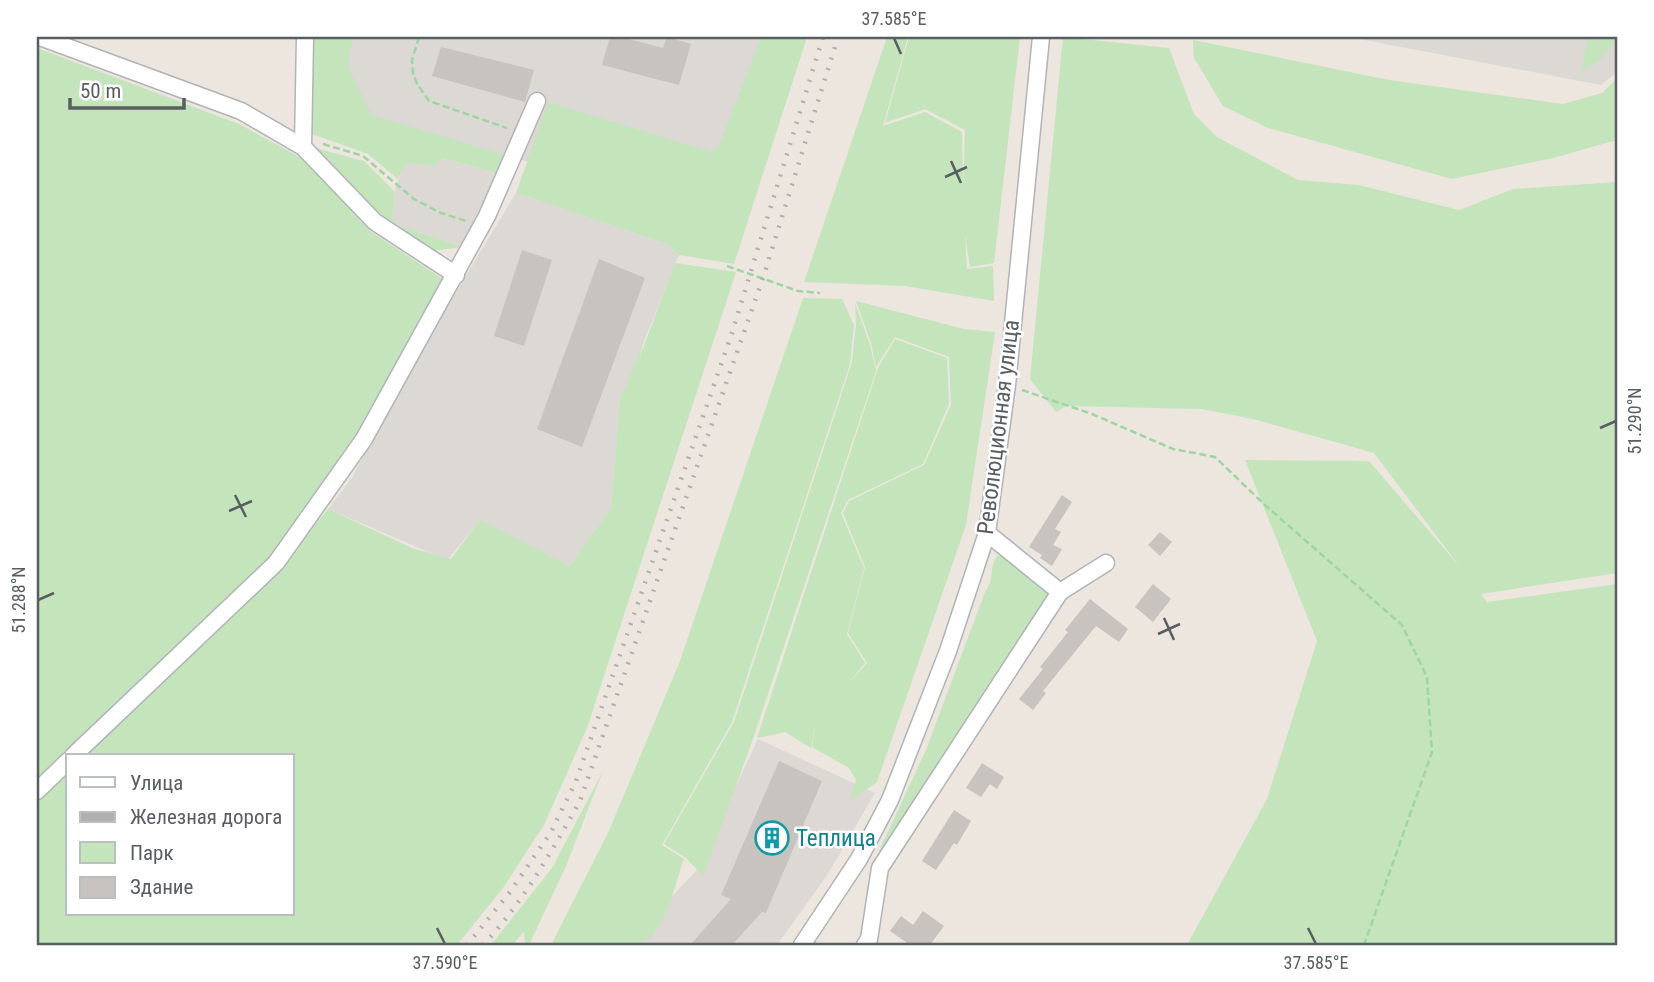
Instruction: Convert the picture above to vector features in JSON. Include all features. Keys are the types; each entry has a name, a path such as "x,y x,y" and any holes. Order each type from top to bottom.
{"street":[{"path":"40,37 241,111 303,143 375,222 456,275"},
{"path":"303,143 305,37"},
{"name":"Революционная улица","path":"802,945 859,859 895,788 948,651 987,533 1007,385 1041,37"},
{"path":"75,754 276,563 364,439 482,226 537,101"},
{"path":"987,533 1060,592"},
{"path":"865,945 869,939 880,869 1060,592 1105,563"},
{"path":"37,791 66,763"},
{"path":"859,859 880,869"}],"path":[{"path":"419,37 412,60 413,73 429,101 523,134"},
{"path":"303,143 363,156 414,199 441,213 482,226"},
{"path":"727,266 798,291 820,293"},
{"path":"1007,385 1092,414 1173,449 1215,457 1265,505 1402,625 1427,677 1432,752 1364,945"}],"shaded area":[{"path":"349,37 791,37 721,216 359,114 341,67"},
{"path":"1349,37 1617,37 1617,72 1601,85"},
{"path":"441,158 497,173 462,247 397,225 392,217 396,185 407,161 434,167"},
{"path":"516,193 667,244 679,255 620,400 611,508 570,566 480,521 447,560 328,509 352,478 398,388"},
{"path":"758,739 875,793 826,877 777,945 626,945 696,871"}],"green space":[{"path":"312,37 353,37 348,62 355,83 372,115 505,155 497,173 442,158 434,167 407,162 398,179 368,154 312,134"},
{"path":"761,37 807,37 734,264 679,255 667,244 516,193 548,102 711,152 719,146"},
{"path":"887,37 908,37 883,126 925,112 962,132 963,188 965,130 925,109 885,123 909,37 1020,37 994,263 970,267 965,234 967,269 993,266 994,301 905,286 804,282"},
{"path":"1063,37 1169,48 1194,114 1217,137 1298,180 1359,185 1459,210 1513,189 1617,182 1617,573 1481,594 1487,602 1617,584 1617,945 1187,945 1267,799 1317,641 1245,460 1369,461 1460,567 1374,453 1253,419 1201,409 1066,406 1056,412 1030,379"},
{"path":"1588,37 1617,37 1617,40 1600,60 1581,71"},
{"path":"1193,40 1389,80 1563,104 1602,93 1617,78 1617,140 1553,158 1452,179 1268,128 1223,106 1194,58"},
{"path":"37,48 239,124 303,159 370,231 443,279 355,438 270,557 37,778"},
{"path":"308,146 364,161 395,192 392,217 397,225 462,247 433,251 383,219"},
{"path":"675,263 736,272 587,728 544,825 503,888 457,945 37,945 37,797 66,770 66,916 294,916 294,754 83,754 291,553 328,509 412,548 451,559 480,520 570,566 611,508 620,400 644,340 639,359"},
{"path":"803,298 842,299 854,325 850,364 732,722 662,845 684,859 667,910 658,928 644,941 604,947 551,945 608,833 680,661"},
{"path":"856,301 964,329 995,332 966,525 877,782 850,801 856,780 849,768 812,747 816,721 811,748 785,732 757,738 878,368 895,339 947,358 949,404 923,464 848,500 841,513 864,568 847,634 865,663 847,685 867,663 848,633 865,567 843,513 849,501 924,465 951,405 949,357 895,337 876,367 871,343"},
{"path":"855,303 876,371 754,736 703,876 686,858 664,844 734,722 852,362"},
{"path":"1005,555 1052,593 881,853 879,851 926,750 990,582 994,561 997,556"},
{"path":"603,771 566,866 529,945 525,945 524,931 513,945 491,945 552,868"}],"building":[{"path":"610,37 621,37 663,48 667,37 691,44 679,85 602,65"},
{"path":"441,47 534,70 525,102 432,76"},
{"path":"522,250 552,260 524,346 494,336"},
{"path":"599,259 645,278 582,447 537,429"},
{"path":"1062,495 1072,502 1055,529 1061,532 1053,545 1062,549 1052,566 1040,558 1042,555 1029,547"},
{"path":"1160,532 1172,542 1160,556 1148,545"},
{"path":"1153,584 1171,599 1153,622 1135,607"},
{"path":"1090,599 1128,629 1119,642 1096,626 1043,691 1046,693 1033,710 1019,699 1068,632 1065,630"},
{"name":"Теплица","path":"779,761 822,781 766,913 762,912 732,945 690,945 731,899 721,895"},
{"path":"982,763 1004,777 997,789 990,784 981,797 966,788"},
{"path":"954,810 971,821 957,845 954,843 936,870 922,861"},
{"path":"923,911 944,926 930,945 910,945 890,931 901,916 913,925"}],"railway":[{"path":"467,945 510,892 551,832 576,781 731,336 823,37"},
{"path":"483,945 524,894 580,801 763,278 838,37"}],"place":[{"name":"Теплица","path":"772,838"}]}
